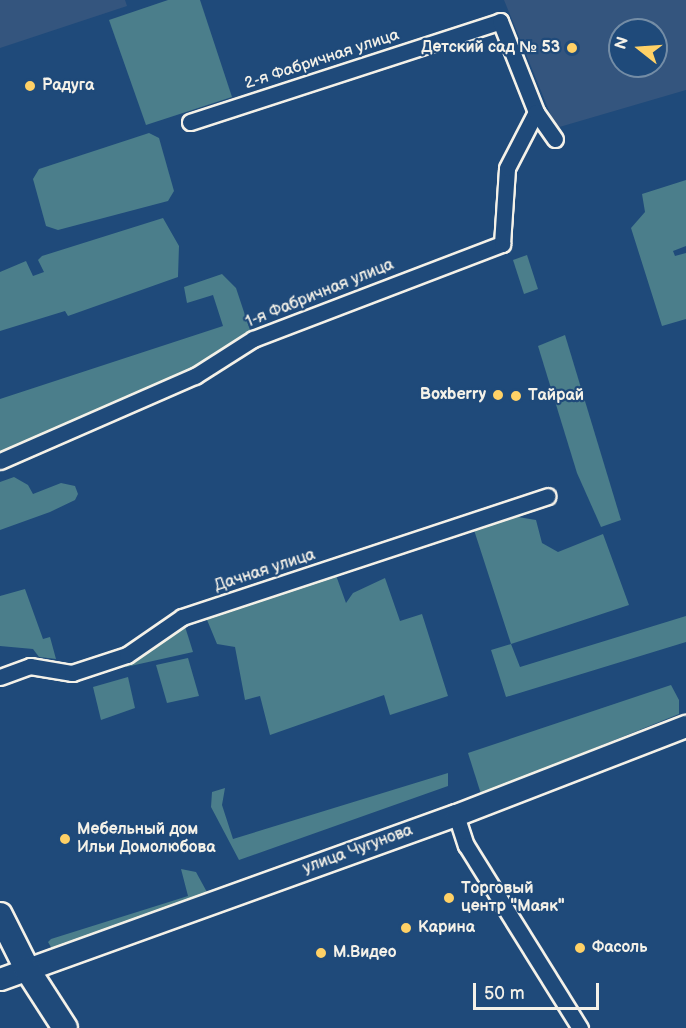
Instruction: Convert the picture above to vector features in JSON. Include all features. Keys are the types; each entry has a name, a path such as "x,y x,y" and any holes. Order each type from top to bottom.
{"main road":[{"name":"улица Чугунова","path":"0,979 456,814 686,726"},
{"path":"0,915 27,969 65,1028"}],"street":[{"name":"2-я Фабричная улица","path":"190,122 500,21 536,112"},
{"path":"536,112 555,139"},
{"name":"1-я Фабричная улица","path":"0,461 195,376 253,339 502,244 507,168 536,112"},
{"name":"Дачная улица","path":"0,677 30,666 72,673 127,655 182,617 548,496"},
{"path":"456,814 466,845 580,1028"}],"shaded area":[{"path":"0,0 125,0 127,6 0,48"},
{"name":"Детский сад № 53","path":"504,0 686,0 686,90 556,128"}],"green space":[{"path":"168,0 200,0 232,97 146,125 109,20"},
{"path":"149,133 159,138 174,191 168,201 58,230 46,226 33,179 39,169"},
{"path":"686,180 686,246 673,251 675,256 686,253 686,319 662,326 631,228 645,212 642,194"},
{"path":"163,218 179,246 178,277 68,316 65,311 0,331 0,272 26,261 33,276 44,272 38,260 42,256"},
{"path":"527,255 538,289 524,294 513,260"},
{"path":"222,274 236,288 253,339 195,376 0,461 0,399 223,326 213,295 187,303 184,287"},
{"path":"565,335 621,520 601,527 577,473 538,346"},
{"path":"14,477 28,485 33,494 61,483 75,486 78,494 75,500 50,512 0,530 0,482"},
{"path":"518,517 536,520 542,543 558,552 603,534 629,605 511,644 474,530"},
{"path":"333,567 346,603 353,593 385,578 400,621 422,614 448,696 390,715 384,695 270,735 260,696 245,700 235,647 217,644 205,615"},
{"path":"25,589 43,639 50,637 56,659 39,657 33,649 0,646 0,596"},
{"path":"686,616 686,642 506,697 491,650 511,644 520,667"},
{"path":"182,617 193,652 126,667 127,655"},
{"path":"188,658 199,696 167,703 156,665"},
{"path":"128,677 135,708 101,720 93,687"},
{"path":"671,685 679,700 679,714 481,794 468,753"},
{"path":"448,773 448,786 239,860 211,807 212,792 225,788 222,805 233,839"},
{"path":"181,869 196,872 208,894 58,959 48,942 51,939 188,896"}],"place":[{"name":"Детский сад № 53","path":"572,48"},
{"name":"Радуга","path":"30,86"},
{"name":"Boxberry","path":"498,395"},
{"name":"Тайрай","path":"516,396"},
{"name":"Мебельный дом Ильи Домолюбова","path":"65,839"},
{"name":"Торговый центр \"Маяк\"","path":"449,898"},
{"name":"Карина","path":"406,928"},
{"name":"Фасоль","path":"580,948"},
{"name":"М.Видео","path":"321,953"}]}
